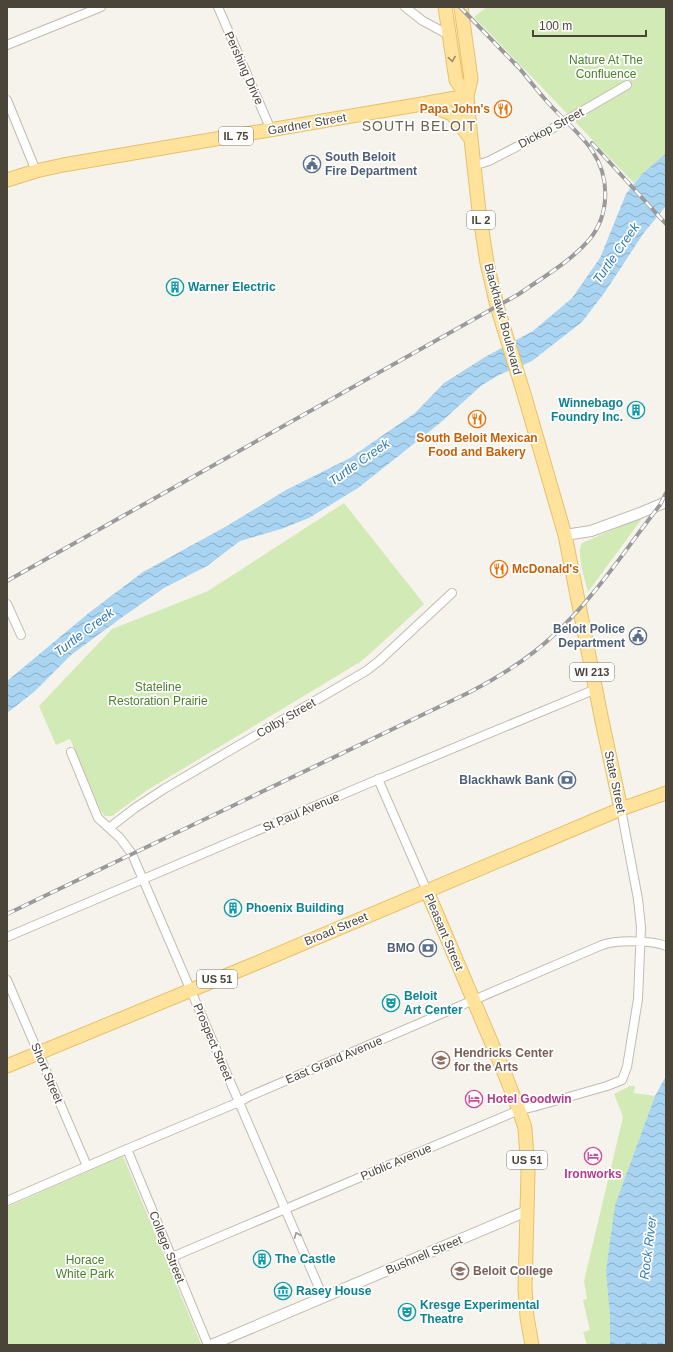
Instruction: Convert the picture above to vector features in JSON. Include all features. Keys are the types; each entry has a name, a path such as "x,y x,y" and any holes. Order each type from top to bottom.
{"main road":[{"name":"Blackhawk Boulevard","path":"445,7 456,80 467,96"},
{"name":"Blackhawk Boulevard","path":"461,7 471,79 467,96 473,166 487,263 497,306 553,490"},
{"name":"Gardner Street","path":"7,180 63,165 467,96"},
{"path":"422,104 445,110 452,114 471,138"},
{"name":"State Street","path":"553,490 565,535 621,809"},
{"name":"Broad Street","path":"7,1066 621,809 666,793"},
{"name":"Pleasant Street","path":"427,891 519,1110 525,1128 528,1173 525,1288 527,1317 532,1345"}],"street":[{"path":"7,45 101,7"},
{"name":"Pershing Drive","path":"218,7 271,130"},
{"path":"405,7 423,21 449,35"},
{"name":"Dickop Street","path":"473,166 489,161 553,128 627,85"},
{"path":"7,100 36,171"},
{"path":"565,535 591,531 666,502"},
{"name":"Colby Street","path":"108,828 134,808 164,789 366,671 379,661 452,593"},
{"path":"7,604 21,635"},
{"name":"St Paul Avenue","path":"7,937 378,779 596,689"},
{"name":"Prospect Street","path":"71,752 98,818 120,838 132,854 323,1297"},
{"name":"Pleasant Street","path":"378,779 427,891"},
{"name":"State Street","path":"621,809 641,922 638,999 624,1077"},
{"name":"East Grand Avenue","path":"7,1201 607,943 641,942 666,946"},
{"name":"Short Street","path":"7,980 87,1166"},
{"name":"Public Avenue","path":"172,1257 519,1110 612,1085 622,1080 624,1077"},
{"name":"College Street","path":"127,1149 210,1345"},
{"name":"Bushnell Street","path":"210,1345 527,1211"}],"green space":[{"name":"Nature At The Confluence","path":"487,7 666,7 666,153 634,183 474,17"},
{"name":"Stateline Restoration Prairie","path":"344,503 424,604 360,662 146,791 112,816 105,816 101,811 70,739 56,745 39,706 112,629 208,591"},
{"path":"644,516 588,592 580,560 580,548 582,543"},
{"path":"630,1086 635,1086 634,1093 655,1096 615,1205 610,1345 587,1345 583,1332 590,1330 583,1300 587,1299 584,1281 623,1117 614,1094"},
{"name":"Horace White Park","path":"123,1156 201,1344 7,1345 7,1207"}],"water":[{"name":"Turtle Creek","path":"666,153 666,206 643,234 605,292 582,322 532,361 499,375 482,385 440,423 358,488 309,518 281,529 240,541 207,566 164,588 71,655 34,692 7,713 7,681 90,612 143,572 225,527 286,490 350,458 415,413 444,383 485,357 533,331 572,298 600,258 626,194 642,174"},
{"name":"Rock River","path":"666,1076 666,1345 610,1345 610,1315 606,1271 615,1205 655,1096"}],"railway":[{"path":"460,7 518,67"},
{"path":"7,581 519,294 556,269 582,248 596,230 604,208 605,185 599,162 584,140 547,102 515,63"},
{"path":"592,143 666,224"},
{"path":"7,914 470,692 504,673 546,642 584,604 660,505 666,493"}],"place":[{"name":"Papa John's","path":"503,109"},
{"name":"South Beloit Fire Department","path":"312,164"},
{"name":"Warner Electric","path":"175,287"},
{"name":"Winnebago Foundry Inc.","path":"636,410"},
{"name":"South Beloit Mexican Food and Bakery","path":"477,419"},
{"name":"McDonald's","path":"499,569"},
{"name":"Beloit Police Department","path":"638,636"},
{"name":"Blackhawk Bank","path":"567,780"},
{"name":"Phoenix Building","path":"233,908"},
{"name":"BMO","path":"428,948"},
{"name":"Beloit Art Center","path":"391,1003"},
{"name":"Hendricks Center for the Arts","path":"441,1060"},
{"name":"Hotel Goodwin","path":"474,1099"},
{"name":"Ironworks","path":"593,1156"},
{"name":"The Castle","path":"262,1259"},
{"name":"Beloit College","path":"460,1271"},
{"name":"Rasey House","path":"283,1291"},
{"name":"Kresge Experimental Theatre","path":"407,1312"}],"district":[{"name":"SOUTH BELOIT","path":"419,126"}]}
